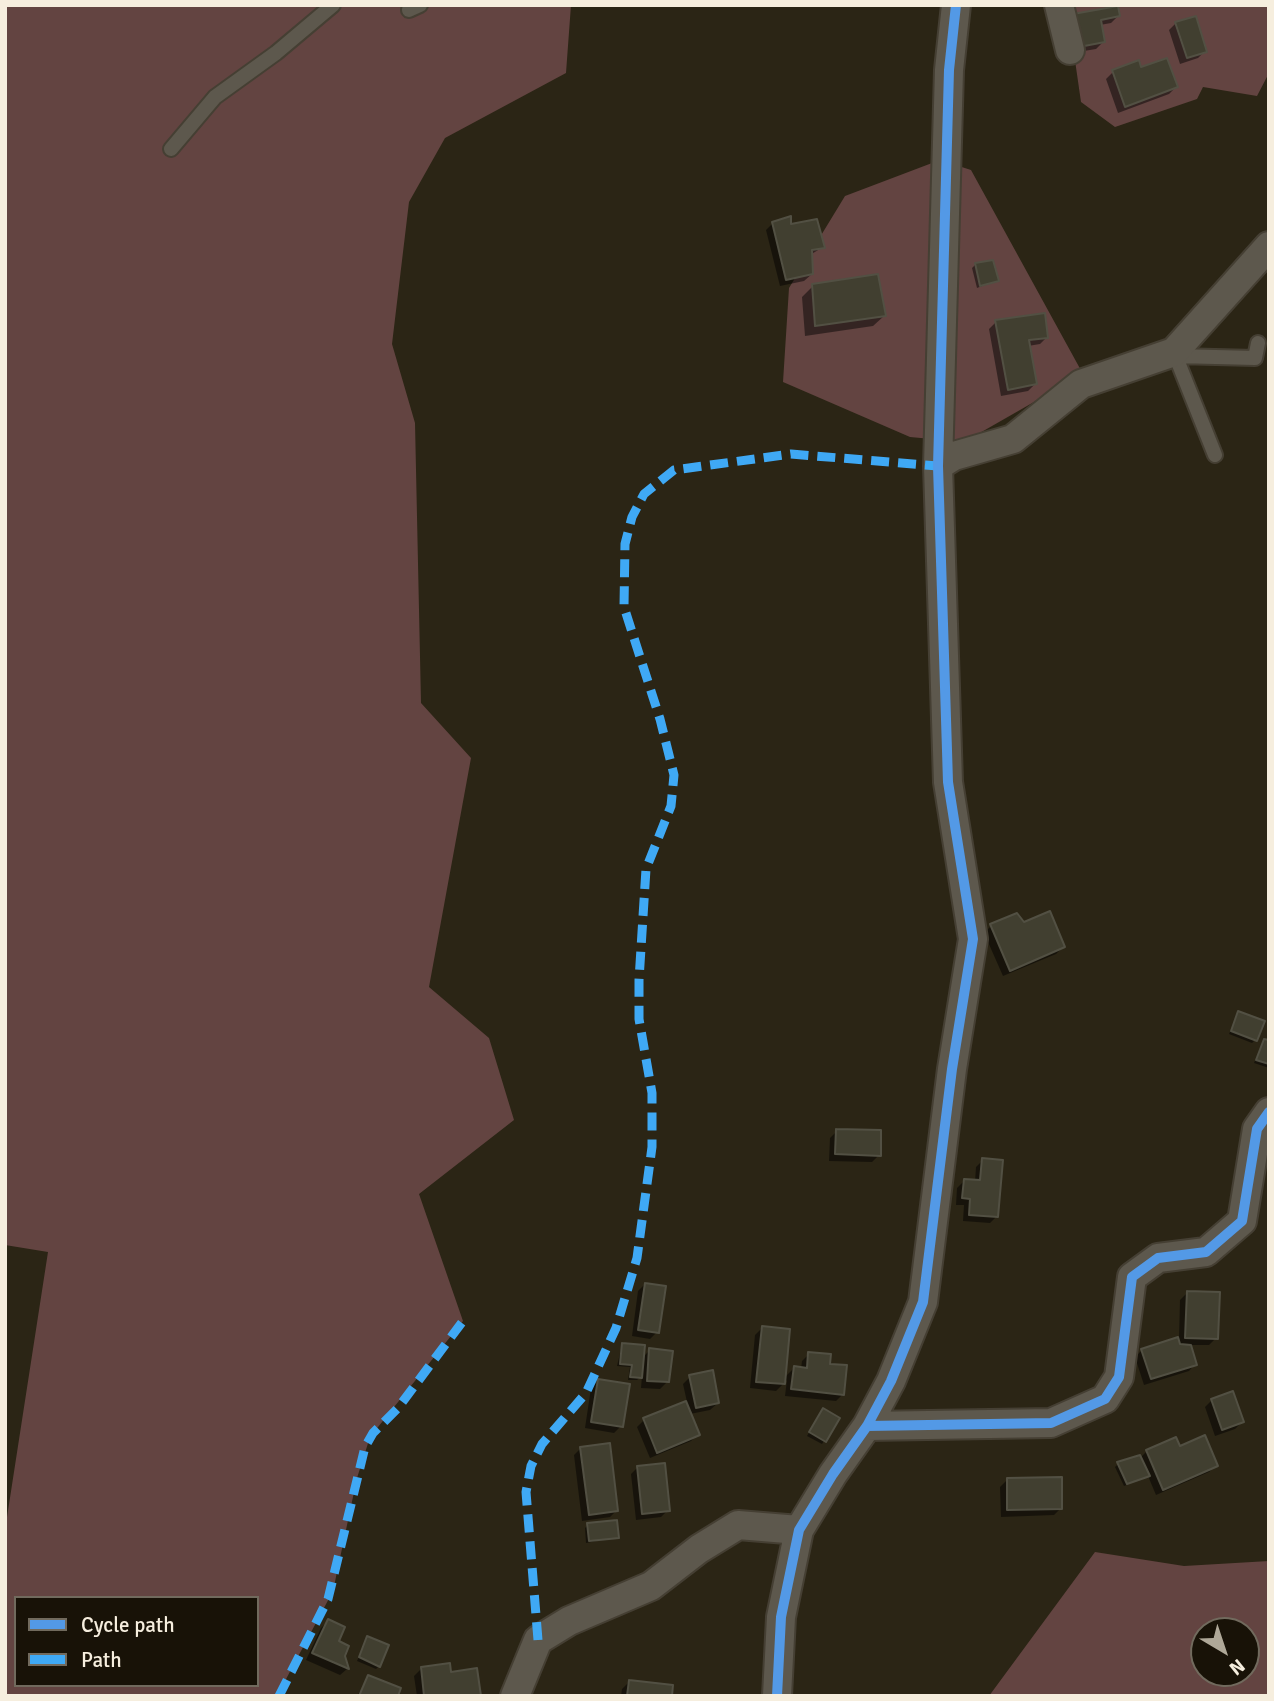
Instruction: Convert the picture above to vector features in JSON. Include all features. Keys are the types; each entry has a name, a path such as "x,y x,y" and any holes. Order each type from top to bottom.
{"street":[{"path":"777,1696 781,1617 799,1530 833,1474 867,1426 891,1381 923,1302 952,1069 973,939 948,782 938,466 949,70 956,5"},
{"path":"1059,5 1070,50"},
{"path":"938,466 954,456 1013,439 1081,384 1175,354 1269,246"},
{"path":"867,1426 1051,1423 1105,1399 1119,1377 1132,1277 1158,1258 1206,1252 1242,1221 1257,1129 1269,1112"},
{"path":"515,1696 538,1640 569,1622 651,1586 699,1549 738,1525 799,1530"}],"lane":[{"path":"171,149 215,97 276,53 333,5"},
{"path":"410,5 409,10 420,5"},
{"path":"1215,455 1175,354 1255,358 1258,344"}],"shaded area":[{"path":"5,5 571,5 566,73 445,138 409,202 392,344 415,423 421,703 471,758 429,987 489,1038 514,1120 419,1194 463,1321 370,1437 357,1478 333,1591 277,1696 5,1696 5,1530 48,1252 5,1245"},
{"path":"1067,5 1269,5 1269,73 1257,96 1203,87 1197,99 1115,127 1081,102"},
{"path":"940,160 971,170 1083,374 964,442 910,437 783,382 789,288 845,196"},
{"path":"1095,1552 1184,1566 1269,1561 1269,1696 989,1696"}],"building":[{"path":"1118,6 1120,16 1101,20 1105,42 1079,47 1073,14"},
{"path":"1196,16 1207,52 1187,58 1175,22"},
{"path":"1167,58 1178,87 1125,107 1112,70 1139,60 1141,67"},
{"path":"791,216 791,224 817,219 825,248 812,250 813,274 786,280 772,222"},
{"path":"993,260 999,281 980,286 975,263"},
{"path":"878,274 886,316 815,326 812,284"},
{"path":"1045,313 1048,338 1029,340 1037,384 1008,390 995,320"},
{"path":"1050,911 1065,947 1010,971 990,924 1017,913 1024,922"},
{"path":"1238,1011 1265,1021 1257,1041 1231,1031"},
{"path":"1264,1039 1269,1040 1269,1064 1256,1060"},
{"path":"836,1129 881,1130 881,1156 835,1154"},
{"path":"982,1158 1003,1160 998,1217 969,1215 970,1199 962,1198 964,1179 980,1180"},
{"path":"645,1283 666,1286 659,1333 638,1330"},
{"path":"1187,1291 1220,1292 1218,1339 1185,1338"},
{"path":"762,1326 790,1329 785,1384 756,1382"},
{"path":"1178,1337 1180,1344 1191,1345 1197,1365 1151,1379 1141,1349"},
{"path":"622,1343 645,1345 642,1378 630,1377 632,1365 620,1364"},
{"path":"649,1348 673,1351 669,1382 647,1381"},
{"path":"808,1352 831,1354 830,1364 847,1365 844,1395 791,1389 794,1366 807,1368"},
{"path":"713,1370 719,1403 696,1408 689,1375"},
{"path":"598,1379 630,1384 623,1427 591,1422"},
{"path":"1233,1391 1244,1422 1222,1430 1211,1399"},
{"path":"686,1401 700,1435 657,1453 643,1418"},
{"path":"823,1408 840,1418 826,1442 809,1432"},
{"path":"1205,1435 1218,1466 1163,1490 1146,1450 1176,1437 1180,1446"},
{"path":"610,1443 618,1511 589,1515 580,1447"},
{"path":"1140,1455 1150,1476 1127,1484 1117,1462"},
{"path":"665,1463 670,1511 642,1514 637,1466"},
{"path":"1062,1477 1062,1509 1007,1510 1007,1478"},
{"path":"617,1520 619,1538 589,1541 587,1523"},
{"path":"328,1619 345,1627 339,1641 349,1646 345,1656 349,1669 312,1653"},
{"path":"367,1636 389,1645 380,1667 359,1657"},
{"path":"450,1663 451,1672 477,1668 481,1696 424,1696 421,1667"},
{"path":"368,1675 401,1688 398,1696 359,1696"},
{"path":"629,1680 673,1685 672,1696 627,1696"}],"marked path":[{"path":"538,1640 526,1492 531,1466 542,1444 586,1393 616,1328 637,1258 652,1147 652,1093 639,1019 639,980 646,869 671,806 674,775 660,719 624,607 625,544 632,517 644,494 674,470 791,454 938,466"},
{"path":"279,1696 328,1599 365,1447 373,1433 398,1408 463,1321"}],"cycle path":[{"path":"777,1696 781,1617 799,1530 833,1474 867,1426 891,1381 923,1302 952,1069 973,939 948,782 938,466 949,70 956,5"},
{"path":"867,1426 1051,1423 1105,1399 1119,1377 1132,1277 1158,1258 1206,1252 1242,1221 1257,1129 1269,1112"}]}
